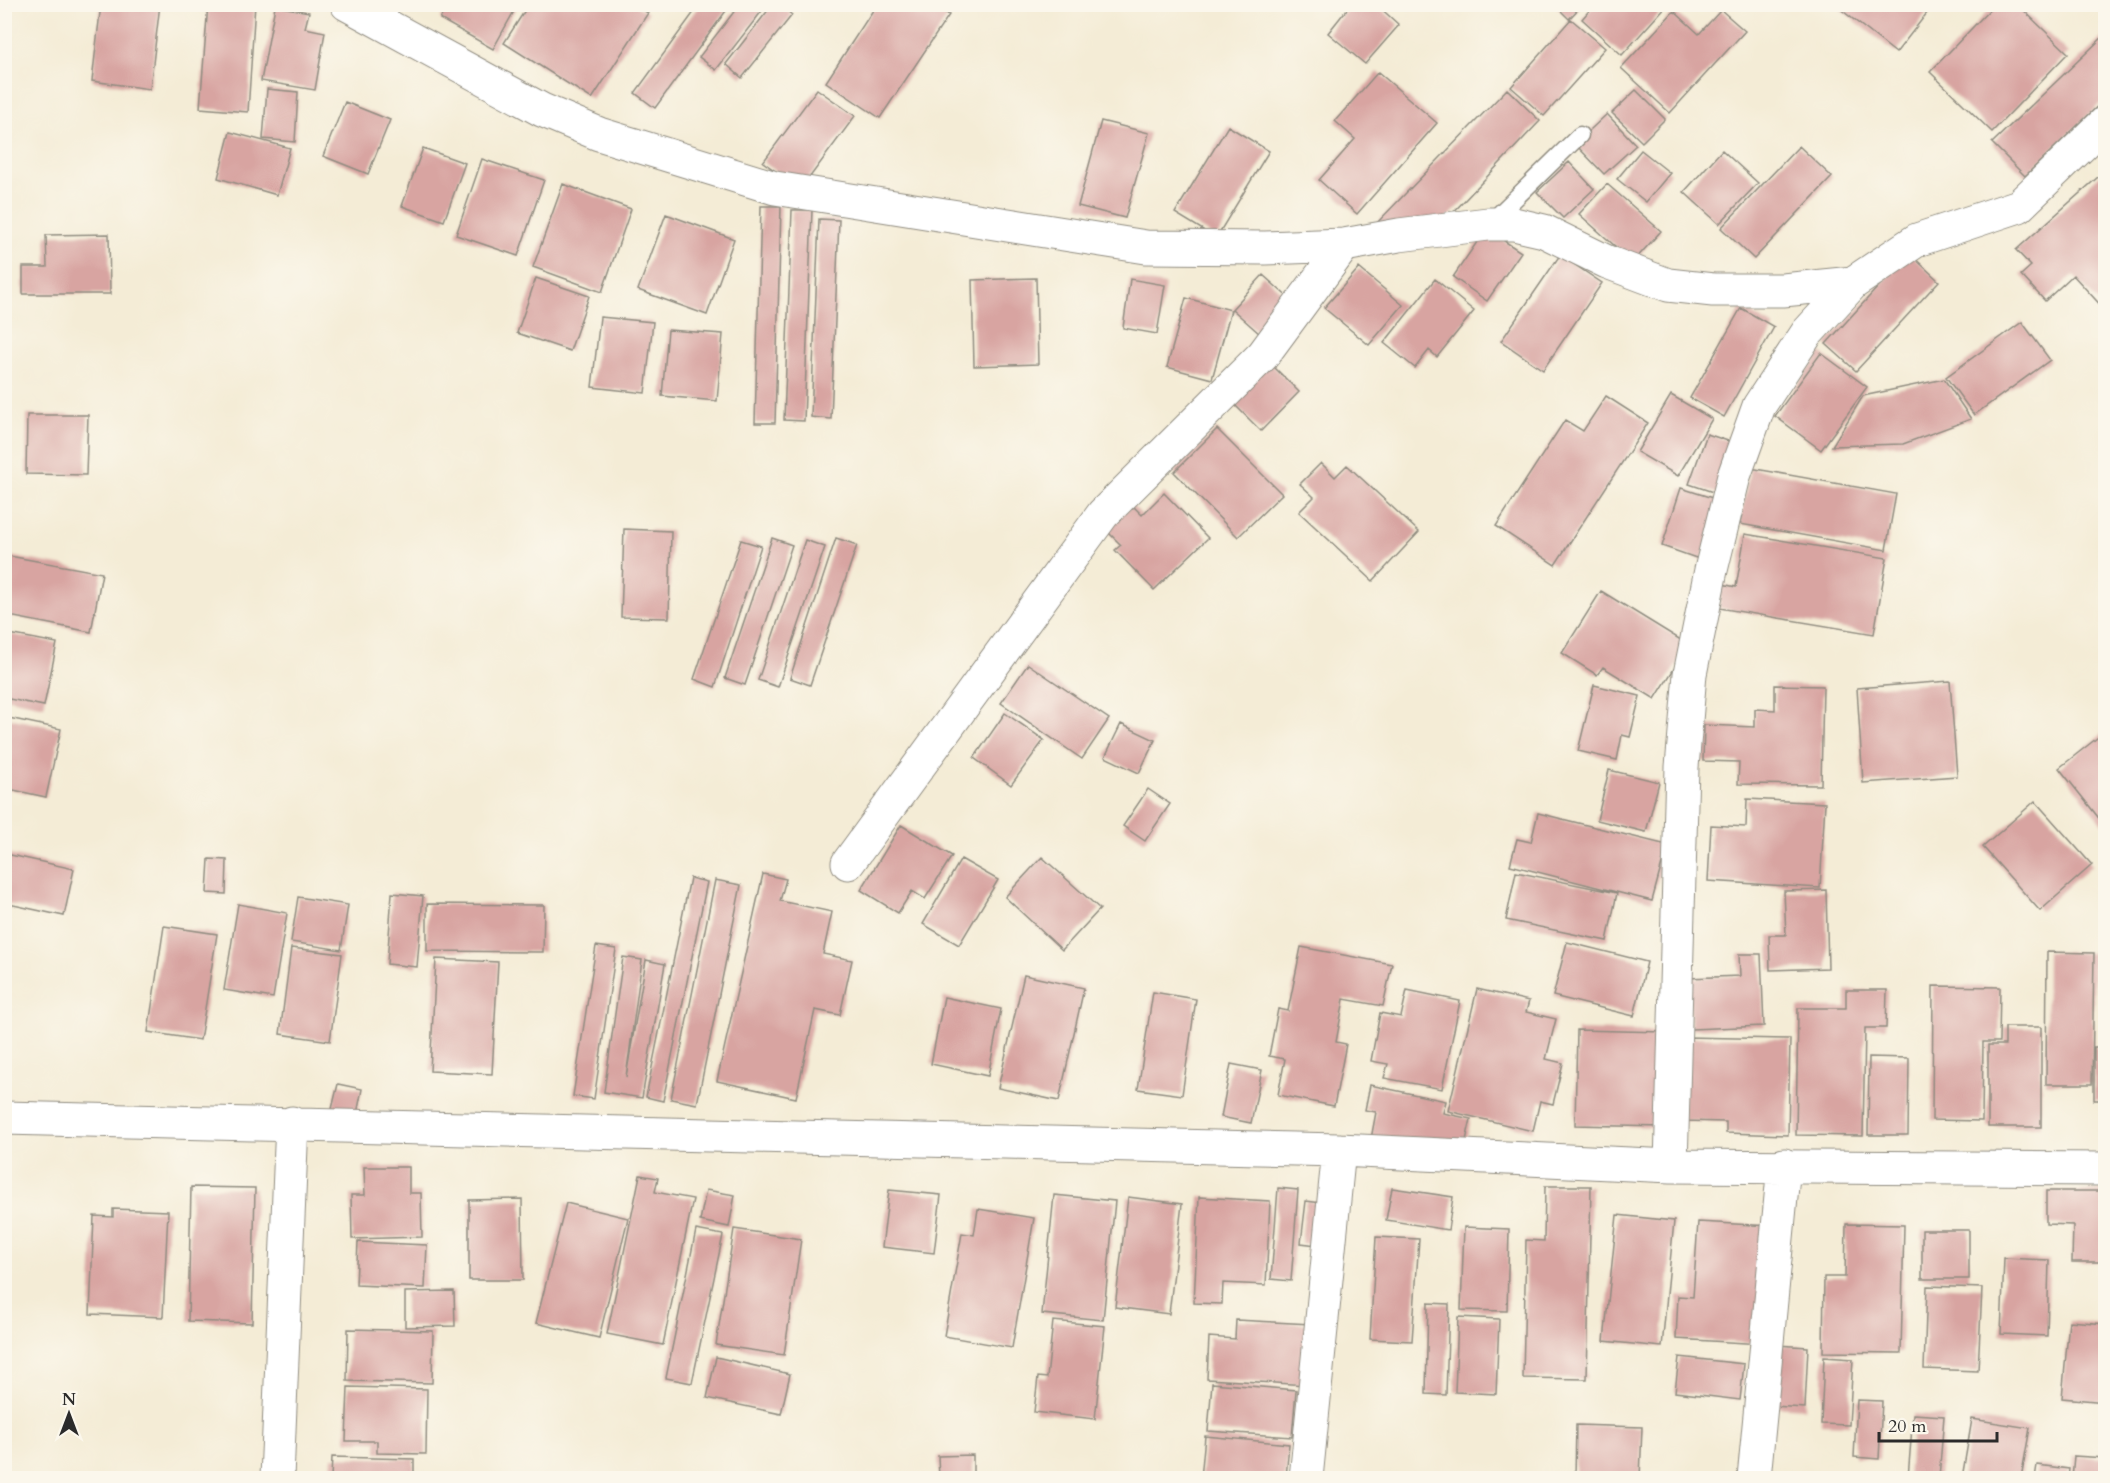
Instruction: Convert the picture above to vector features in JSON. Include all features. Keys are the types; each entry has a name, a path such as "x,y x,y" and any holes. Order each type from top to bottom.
{"street":[{"path":"347,4 542,110 599,134 775,188 1146,247 1265,248 1344,245 1400,235 1488,224 1514,224 1544,231 1607,262 1668,285 1713,290 1783,290 1853,283"},
{"path":"1671,1166 1682,767 1690,674 1711,570 1734,476 1759,406 1807,333 1853,283 1917,240 2019,206 2106,122"},
{"path":"848,863 1103,514 1263,355 1344,245"},
{"path":"4,1118 292,1123 1339,1150 1671,1166 2106,1168"},
{"path":"277,1479 292,1123"},
{"path":"1306,1479 1339,1150"},
{"path":"1754,1479 1784,1165"}],"lane":[{"path":"1488,224 1580,135"}],"building":[{"path":"101,4 160,4 150,89 92,81"},
{"path":"208,4 255,4 248,112 200,108"},
{"path":"448,4 518,4 493,49 440,19"},
{"path":"529,4 634,4 648,13 592,99 504,43"},
{"path":"700,4 731,4 655,108 635,93"},
{"path":"740,4 762,4 765,7 716,70 699,57"},
{"path":"773,4 779,4 792,15 742,78 726,64"},
{"path":"877,4 932,4 949,15 880,118 826,82"},
{"path":"1351,4 1376,4 1399,25 1365,64 1328,33"},
{"path":"1554,4 1583,4 1569,19"},
{"path":"1595,4 1668,4 1622,55 1582,19"},
{"path":"1834,4 1934,4 1896,53"},
{"path":"1995,4 2017,4 2068,53 1992,132 1930,72"},
{"path":"275,6 309,12 305,28 325,32 315,90 261,81"},
{"path":"1721,10 1745,31 1670,113 1621,68 1674,11 1699,34"},
{"path":"1571,19 1605,48 1544,116 1511,87"},
{"path":"2106,34 2106,98 2025,176 1992,143"},
{"path":"1378,72 1437,123 1357,214 1319,180 1355,139 1335,121"},
{"path":"267,89 298,92 295,142 263,139"},
{"path":"817,89 855,116 801,189 763,162"},
{"path":"1507,89 1540,121 1444,222 1371,229"},
{"path":"1636,90 1665,119 1642,142 1612,113"},
{"path":"345,102 390,120 368,174 323,156"},
{"path":"1607,114 1636,145 1604,174 1575,144"},
{"path":"1101,121 1149,133 1125,218 1078,206"},
{"path":"1228,126 1269,151 1216,238 1175,213"},
{"path":"230,132 290,148 277,195 218,178"},
{"path":"1799,146 1832,177 1754,259 1721,228"},
{"path":"423,148 465,163 444,221 402,206"},
{"path":"1641,150 1670,173 1646,202 1617,179"},
{"path":"1722,150 1758,183 1719,224 1684,192"},
{"path":"482,159 544,180 518,256 456,235"},
{"path":"1569,162 1594,189 1563,218 1537,192"},
{"path":"2106,170 2106,311 2073,275 2045,301 2021,275 2031,266 2016,250"},
{"path":"563,184 631,209 602,292 533,267"},
{"path":"1607,184 1661,231 1633,262 1579,214"},
{"path":"761,206 781,206 775,423 755,423"},
{"path":"792,210 812,210 804,421 784,420"},
{"path":"666,214 734,239 707,315 638,290"},
{"path":"819,219 839,220 831,419 811,417"},
{"path":"1486,229 1521,252 1487,301 1453,277"},
{"path":"109,234 110,294 23,294 23,267 47,267 46,235"},
{"path":"1909,253 1939,281 1856,371 1826,344"},
{"path":"1560,255 1602,283 1543,370 1501,341"},
{"path":"1359,268 1403,305 1369,345 1324,308"},
{"path":"1263,275 1291,300 1260,334 1232,309"},
{"path":"536,278 589,296 570,351 517,333"},
{"path":"1036,278 1038,364 974,366 972,280"},
{"path":"1130,279 1165,285 1157,334 1123,328"},
{"path":"1435,279 1474,311 1437,357 1429,350 1415,368 1384,343"},
{"path":"1186,298 1231,310 1212,379 1167,367"},
{"path":"1741,308 1774,327 1724,417 1690,398"},
{"path":"600,317 653,322 645,393 592,387"},
{"path":"2022,322 2050,360 1974,415 1946,377"},
{"path":"668,330 723,334 717,401 662,396"},
{"path":"1821,353 1867,387 1821,450 1775,416"},
{"path":"1269,362 1299,392 1261,431 1230,400"},
{"path":"1944,379 1971,419 1903,444 1832,446 1863,396"},
{"path":"1671,395 1712,419 1678,476 1637,452"},
{"path":"1606,396 1648,423 1555,565 1496,526 1565,420 1583,431"},
{"path":"27,415 88,415 86,475 26,474"},
{"path":"1217,429 1282,494 1238,537 1174,472"},
{"path":"1707,434 1737,444 1719,494 1689,484"},
{"path":"1321,463 1335,477 1347,465 1419,532 1373,581 1299,512 1314,497 1300,484"},
{"path":"1750,468 1896,494 1886,550 1740,524"},
{"path":"1681,488 1722,501 1702,560 1662,546"},
{"path":"1164,493 1208,538 1154,590 1115,550 1121,545 1106,530 1132,505 1142,515"},
{"path":"624,529 671,531 669,618 621,617"},
{"path":"1745,534 1887,558 1874,634 1719,608 1722,584 1736,587"},
{"path":"772,538 792,545 745,685 725,678"},
{"path":"836,538 857,545 810,685 790,678"},
{"path":"741,540 761,546 715,687 694,679"},
{"path":"805,540 825,547 778,687 758,680"},
{"path":"4,555 102,573 91,632 4,615"},
{"path":"1601,591 1689,645 1655,699 1603,667 1597,675 1562,653"},
{"path":"4,633 57,643 44,706 4,698"},
{"path":"1028,664 1109,719 1082,759 1001,703"},
{"path":"1950,681 1957,776 1863,783 1857,688"},
{"path":"1594,685 1640,696 1630,737 1622,735 1617,760 1578,751"},
{"path":"1775,685 1823,686 1821,785 1738,784 1739,762 1703,761 1704,725 1755,727 1755,709 1775,710"},
{"path":"1005,713 1044,740 1011,785 974,758"},
{"path":"4,717 61,729 46,797 4,788"},
{"path":"1121,724 1155,740 1139,773 1105,757"},
{"path":"2106,731 2106,827 2059,768"},
{"path":"1609,770 1659,782 1646,832 1597,820"},
{"path":"1148,789 1170,804 1145,841 1123,826"},
{"path":"1747,799 1825,803 1820,888 1708,881 1711,825 1746,827"},
{"path":"2035,801 2092,865 2040,911 1983,847"},
{"path":"1538,813 1667,845 1652,901 1510,865 1517,839 1531,842"},
{"path":"901,825 952,856 925,899 912,891 898,913 861,890"},
{"path":"6,854 74,869 64,916 4,903"},
{"path":"1042,857 1100,909 1062,950 1005,897"},
{"path":"209,859 227,860 226,894 207,893"},
{"path":"961,859 998,880 959,945 923,924"},
{"path":"1516,872 1617,893 1607,941 1506,920"},
{"path":"763,874 786,879 780,901 832,912 823,954 852,960 840,1015 815,1010 796,1098 717,1081"},
{"path":"690,878 707,882 663,1101 646,1097"},
{"path":"715,880 741,885 697,1104 671,1099"},
{"path":"1826,890 1828,968 1770,970 1769,935 1786,935 1784,891"},
{"path":"392,893 423,896 417,967 387,964"},
{"path":"298,897 348,905 341,950 291,942"},
{"path":"238,904 287,913 273,998 224,990"},
{"path":"427,904 544,905 543,952 427,951"},
{"path":"164,926 217,934 200,1040 148,1032"},
{"path":"1567,942 1647,962 1634,1016 1553,996"},
{"path":"596,946 616,949 594,1099 573,1096"},
{"path":"1301,947 1392,964 1383,1006 1344,999 1336,1042 1346,1044 1334,1106 1278,1095 1285,1059 1269,1056 1278,1009 1288,1011"},
{"path":"291,948 342,954 330,1041 280,1034"},
{"path":"2047,952 2094,953 2092,1084 2046,1084"},
{"path":"1739,954 1761,954 1764,1026 1691,1029 1688,978 1740,976"},
{"path":"623,957 642,960 626,1077 646,960 665,964 642,1098 604,1092"},
{"path":"436,959 498,962 492,1074 430,1071"},
{"path":"1024,975 1084,988 1059,1101 998,1088"},
{"path":"1933,986 2000,987 1999,1042 1983,1042 1982,1121 1932,1120"},
{"path":"1477,989 1529,1001 1526,1012 1556,1019 1546,1059 1563,1063 1553,1104 1540,1101 1533,1131 1448,1111"},
{"path":"1407,990 1460,1001 1442,1089 1384,1078 1388,1064 1371,1061 1380,1013 1401,1017"},
{"path":"1846,990 1887,990 1886,1028 1865,1028 1863,1136 1796,1135 1798,1008 1846,1008"},
{"path":"1153,992 1196,999 1182,1095 1138,1089"},
{"path":"944,997 1001,1009 988,1076 931,1064"},
{"path":"2005,1027 2041,1027 2041,1127 1988,1127 1988,1045 2005,1045"},
{"path":"1577,1030 1665,1032 1663,1127 1575,1125"},
{"path":"1685,1037 1790,1039 1788,1135 1726,1133 1726,1122 1683,1121"},
{"path":"2094,1047 2106,1047 2106,1100 2094,1100"},
{"path":"1869,1057 1909,1058 1908,1135 1868,1135"},
{"path":"1231,1064 1262,1070 1251,1123 1221,1117"},
{"path":"338,1084 362,1089 357,1114 332,1109"},
{"path":"1370,1085 1446,1101 1443,1113 1471,1119 1464,1149 1371,1139 1376,1112 1365,1110"},
{"path":"364,1167 409,1167 409,1193 421,1193 422,1237 352,1239 351,1195 365,1195"},
{"path":"640,1175 658,1178 655,1192 693,1199 663,1345 607,1334"},
{"path":"1545,1186 1591,1186 1587,1379 1523,1378 1526,1240 1544,1241"},
{"path":"191,1187 255,1188 252,1323 188,1321"},
{"path":"1278,1188 1298,1190 1291,1281 1271,1279"},
{"path":"1392,1188 1453,1197 1448,1230 1386,1220"},
{"path":"706,1190 735,1195 729,1227 700,1221"},
{"path":"889,1190 941,1195 934,1253 882,1247"},
{"path":"2046,1191 2106,1191 2106,1262 2072,1262 2073,1225 2046,1224"},
{"path":"1054,1195 1115,1201 1103,1320 1042,1314"},
{"path":"1128,1197 1182,1204 1169,1314 1115,1307"},
{"path":"1199,1197 1270,1201 1266,1285 1223,1283 1222,1304 1194,1303"},
{"path":"522,1199 523,1280 469,1280 469,1200"},
{"path":"1306,1201 1329,1204 1325,1246 1301,1243"},
{"path":"566,1203 628,1218 599,1338 536,1323"},
{"path":"113,1209 168,1211 163,1317 90,1314 94,1216 113,1217"},
{"path":"978,1209 1034,1218 1012,1348 944,1336 962,1233 974,1235"},
{"path":"1617,1215 1674,1221 1662,1347 1604,1341"},
{"path":"1698,1222 1771,1226 1763,1344 1676,1339 1678,1296 1693,1297"},
{"path":"1846,1224 1904,1225 1901,1353 1823,1352 1824,1277 1845,1277"},
{"path":"1464,1227 1509,1229 1507,1311 1461,1310"},
{"path":"734,1229 801,1239 784,1355 716,1345"},
{"path":"696,1230 723,1235 692,1383 666,1378"},
{"path":"1922,1230 1969,1230 1969,1279 1922,1279"},
{"path":"1376,1237 1419,1239 1412,1341 1370,1339"},
{"path":"358,1242 427,1245 425,1288 356,1285"},
{"path":"2004,1258 2049,1260 2047,1336 2001,1334"},
{"path":"1927,1286 1982,1288 1978,1371 1924,1369"},
{"path":"454,1291 455,1326 405,1327 405,1292"},
{"path":"1428,1303 1449,1304 1446,1395 1426,1394"},
{"path":"1458,1317 1499,1319 1496,1394 1455,1392"},
{"path":"1236,1320 1311,1324 1307,1385 1207,1379 1209,1337 1235,1339"},
{"path":"1053,1321 1105,1326 1095,1419 1034,1412 1038,1377 1047,1378"},
{"path":"2069,1321 2106,1324 2106,1402 2062,1398"},
{"path":"348,1329 433,1331 432,1383 347,1381"},
{"path":"1776,1345 1808,1347 1805,1408 1773,1406"},
{"path":"716,1357 790,1374 781,1414 707,1398"},
{"path":"1679,1357 1744,1364 1740,1400 1675,1392"},
{"path":"1824,1357 1853,1359 1849,1425 1821,1424"},
{"path":"1212,1383 1296,1390 1292,1437 1208,1431"},
{"path":"348,1387 427,1389 426,1454 377,1453 377,1441 346,1441"},
{"path":"1857,1400 1882,1401 1879,1459 1854,1457"},
{"path":"1913,1414 1944,1416 1939,1478 1908,1478"},
{"path":"1972,1419 2030,1428 2021,1478 1962,1478"},
{"path":"1576,1425 1642,1427 1640,1478 1575,1478"},
{"path":"1205,1436 1289,1444 1286,1478 1201,1478"},
{"path":"973,1455 973,1478 939,1478 938,1456"},
{"path":"2074,1456 2105,1458 2104,1478 2072,1478"},
{"path":"332,1457 414,1459 414,1478 331,1478"},
{"path":"2037,1465 2069,1469 2068,1478 2035,1478"}]}
